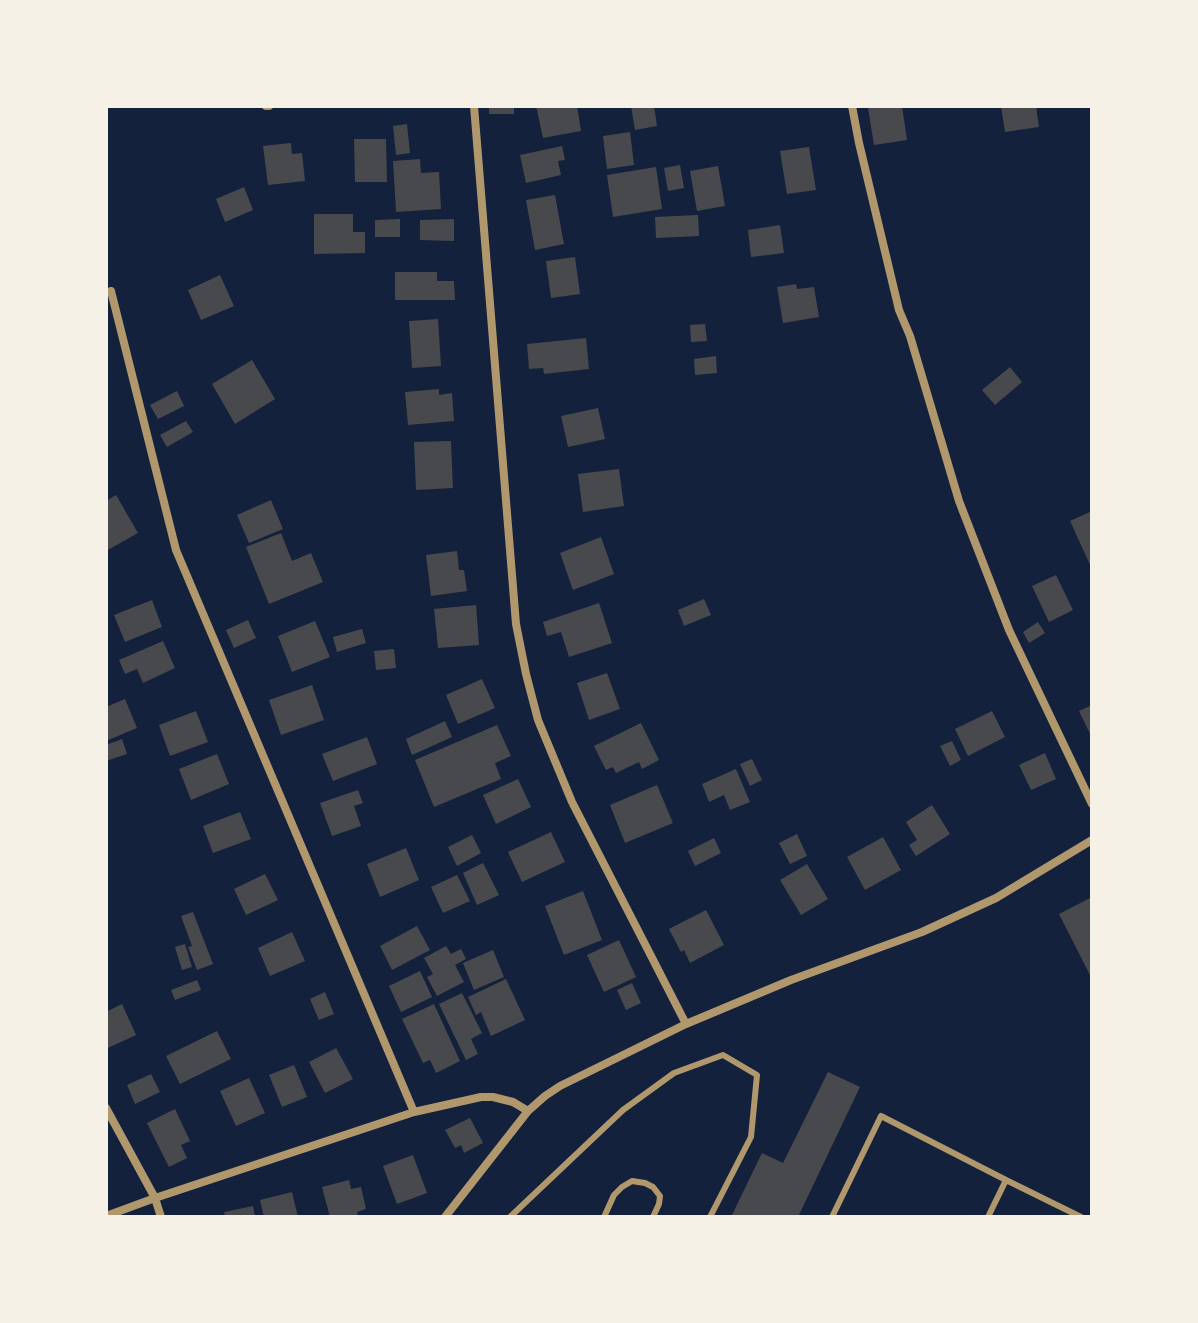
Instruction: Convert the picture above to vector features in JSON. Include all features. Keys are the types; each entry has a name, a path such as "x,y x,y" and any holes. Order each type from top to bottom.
{"street":[{"path":"474,106 516,624 526,674 538,720 572,802 686,1024"},
{"path":"852,106 899,310 910,336 959,501 1009,630 1092,804"},
{"path":"111,291 176,550 414,1112"},
{"path":"445,1217 528,1111 560,1086 686,1024 791,980 922,932 984,904 1092,840"},
{"path":"106,1216 414,1112 481,1097 513,1102 528,1111"},
{"path":"106,1108 155,1198 161,1217"}],"lane":[{"path":"510,1217 623,1110 674,1073 723,1055 757,1075 751,1137 710,1217"},
{"path":"832,1217 881,1116 1081,1217"},
{"path":"988,1217 1006,1180"},
{"path":"604,1217 614,1195 632,1181 653,1187 660,1196 653,1217"}],"building":[{"path":"489,106 514,106 514,114 489,114"},
{"path":"536,106 577,106 581,131 543,138"},
{"path":"631,106 654,106 657,126 635,130"},
{"path":"902,106 907,140 874,145 868,108"},
{"path":"1001,106 1036,106 1039,127 1005,132"},
{"path":"407,124 410,153 396,155 393,126"},
{"path":"630,132 634,165 607,169 603,136"},
{"path":"354,139 386,139 387,182 355,182"},
{"path":"291,143 292,154 302,153 305,181 268,185 263,146"},
{"path":"562,146 565,160 558,161 561,175 526,183 520,155"},
{"path":"809,147 816,190 787,194 780,151"},
{"path":"420,159 421,173 439,172 441,209 396,212 393,161"},
{"path":"680,165 684,188 668,191 664,168"},
{"path":"718,166 725,206 697,211 690,171"},
{"path":"656,167 662,209 613,217 607,175"},
{"path":"244,187 253,210 225,222 216,199"},
{"path":"555,195 564,244 535,250 526,200"},
{"path":"314,214 353,214 353,232 365,232 365,253 314,254"},
{"path":"698,215 699,236 656,238 655,217"},
{"path":"400,219 400,237 375,237 375,220"},
{"path":"454,219 454,241 420,240 420,220"},
{"path":"780,225 784,253 751,257 748,230"},
{"path":"575,257 580,294 551,298 546,261"},
{"path":"395,272 437,272 437,281 454,281 455,300 395,300"},
{"path":"220,275 234,306 201,320 188,290"},
{"path":"796,284 797,289 814,287 819,317 783,323 777,287"},
{"path":"438,319 441,366 412,368 409,321"},
{"path":"705,324 707,341 691,342 690,325"},
{"path":"586,338 589,369 544,374 543,368 529,369 527,344"},
{"path":"716,356 717,373 695,375 694,359"},
{"path":"252,360 275,399 235,424 212,384"},
{"path":"1010,367 1022,382 995,405 982,390"},
{"path":"439,389 439,395 452,393 454,421 408,425 405,392"},
{"path":"177,391 184,406 158,419 150,405"},
{"path":"598,408 605,439 568,447 561,416"},
{"path":"186,421 193,432 167,447 160,435"},
{"path":"451,441 453,488 416,490 414,442"},
{"path":"619,469 624,506 583,512 578,474"},
{"path":"116,495 138,533 106,551 106,501"},
{"path":"271,500 283,529 249,543 237,515"},
{"path":"1092,511 1092,569 1070,521"},
{"path":"281,533 292,561 311,553 323,582 269,604 246,547"},
{"path":"601,537 614,574 573,590 560,553"},
{"path":"457,551 459,570 464,570 467,591 431,596 426,555"},
{"path":"1056,575 1073,610 1049,622 1032,586"},
{"path":"704,599 711,615 684,626 678,610"},
{"path":"152,600 162,627 125,642 114,615"},
{"path":"599,603 612,643 569,657 561,632 547,636 543,622"},
{"path":"476,605 479,645 438,648 434,609"},
{"path":"248,620 256,638 234,648 226,630"},
{"path":"315,621 330,657 292,672 278,636"},
{"path":"1038,622 1045,633 1029,643 1023,632"},
{"path":"362,629 366,643 337,652 333,637"},
{"path":"163,641 175,668 143,683 137,669 125,674 119,660"},
{"path":"394,649 396,668 376,670 374,651"},
{"path":"607,673 620,709 589,720 577,683"},
{"path":"482,679 495,708 458,724 446,695"},
{"path":"312,685 324,720 281,735 269,700"},
{"path":"125,699 137,728 106,741 106,707"},
{"path":"1092,705 1092,738 1079,711"},
{"path":"196,711 208,742 170,756 159,725"},
{"path":"992,711 1005,737 968,756 955,729"},
{"path":"445,721 452,737 412,755 406,739"},
{"path":"641,723 659,760 642,769 639,762 616,773 613,767 606,770 594,746"},
{"path":"497,725 511,756 495,763 501,779 434,807 415,760"},
{"path":"367,737 377,764 333,781 322,754"},
{"path":"122,739 127,754 106,761 106,745"},
{"path":"952,741 961,760 950,766 940,746"},
{"path":"1045,753 1056,779 1031,790 1019,765"},
{"path":"217,754 229,784 191,800 179,769"},
{"path":"752,759 762,780 750,786 740,764"},
{"path":"736,769 750,802 730,810 724,795 709,802 702,784"},
{"path":"518,779 531,807 496,824 483,795"},
{"path":"657,785 673,823 625,843 610,805"},
{"path":"358,790 363,803 354,806 361,826 332,836 320,803"},
{"path":"932,805 950,834 916,856 909,845 917,840 906,822"},
{"path":"240,812 251,839 213,853 203,826"},
{"path":"551,832 565,862 522,882 508,852"},
{"path":"797,834 807,856 790,864 779,843"},
{"path":"472,835 481,853 457,866 448,847"},
{"path":"883,837 901,870 865,890 847,857"},
{"path":"714,838 721,853 695,866 688,851"},
{"path":"406,848 419,880 380,897 367,864"},
{"path":"483,863 499,895 477,905 463,873"},
{"path":"807,864 828,899 801,915 780,880"},
{"path":"265,874 278,900 246,915 234,889"},
{"path":"457,875 470,901 443,913 431,887"},
{"path":"583,891 602,940 564,955 545,906"},
{"path":"1092,897 1092,979 1059,914"},
{"path":"706,910 724,945 690,963 669,929"},
{"path":"193,912 213,964 197,970 181,916"},
{"path":"417,926 430,950 392,970 380,946"},
{"path":"292,932 305,961 270,976 258,948"},
{"path":"619,940 636,977 604,992 587,955"},
{"path":"185,944 192,967 182,970 175,947"},
{"path":"446,946 451,954 461,949 466,959 455,965 464,982 437,996 427,977 433,974 424,958"},
{"path":"493,950 504,977 474,990 463,963"},
{"path":"420,971 432,997 401,1012 389,986"},
{"path":"506,979 525,1020 491,1036 481,1012 476,1015 468,997"},
{"path":"197,980 201,990 175,1000 171,990"},
{"path":"632,983 641,1003 626,1010 617,990"},
{"path":"325,992 334,1014 319,1020 310,999"},
{"path":"462,993 482,1033 471,1039 478,1054 466,1060 439,1004"},
{"path":"122,1004 136,1035 106,1049 106,1012"},
{"path":"434,1004 460,1061 436,1073 430,1060 423,1063 402,1019"},
{"path":"217,1031 231,1059 180,1084 166,1056"},
{"path":"336,1048 353,1079 325,1093 309,1062"},
{"path":"294,1065 307,1097 282,1107 269,1075"},
{"path":"828,1072 860,1087 798,1217 731,1217 762,1153 783,1163"},
{"path":"151,1074 160,1092 135,1104 127,1085"},
{"path":"249,1078 265,1113 236,1126 220,1091"},
{"path":"175,1109 190,1141 181,1145 187,1158 169,1167 147,1123"},
{"path":"470,1118 483,1143 464,1153 461,1145 455,1148 445,1130"},
{"path":"413,1155 427,1193 397,1204 383,1166"},
{"path":"349,1180 351,1189 361,1187 366,1209 357,1212 358,1217 330,1217 322,1187"},
{"path":"292,1192 298,1217 264,1217 260,1200"},
{"path":"253,1206 255,1217 225,1217 224,1212"}]}
